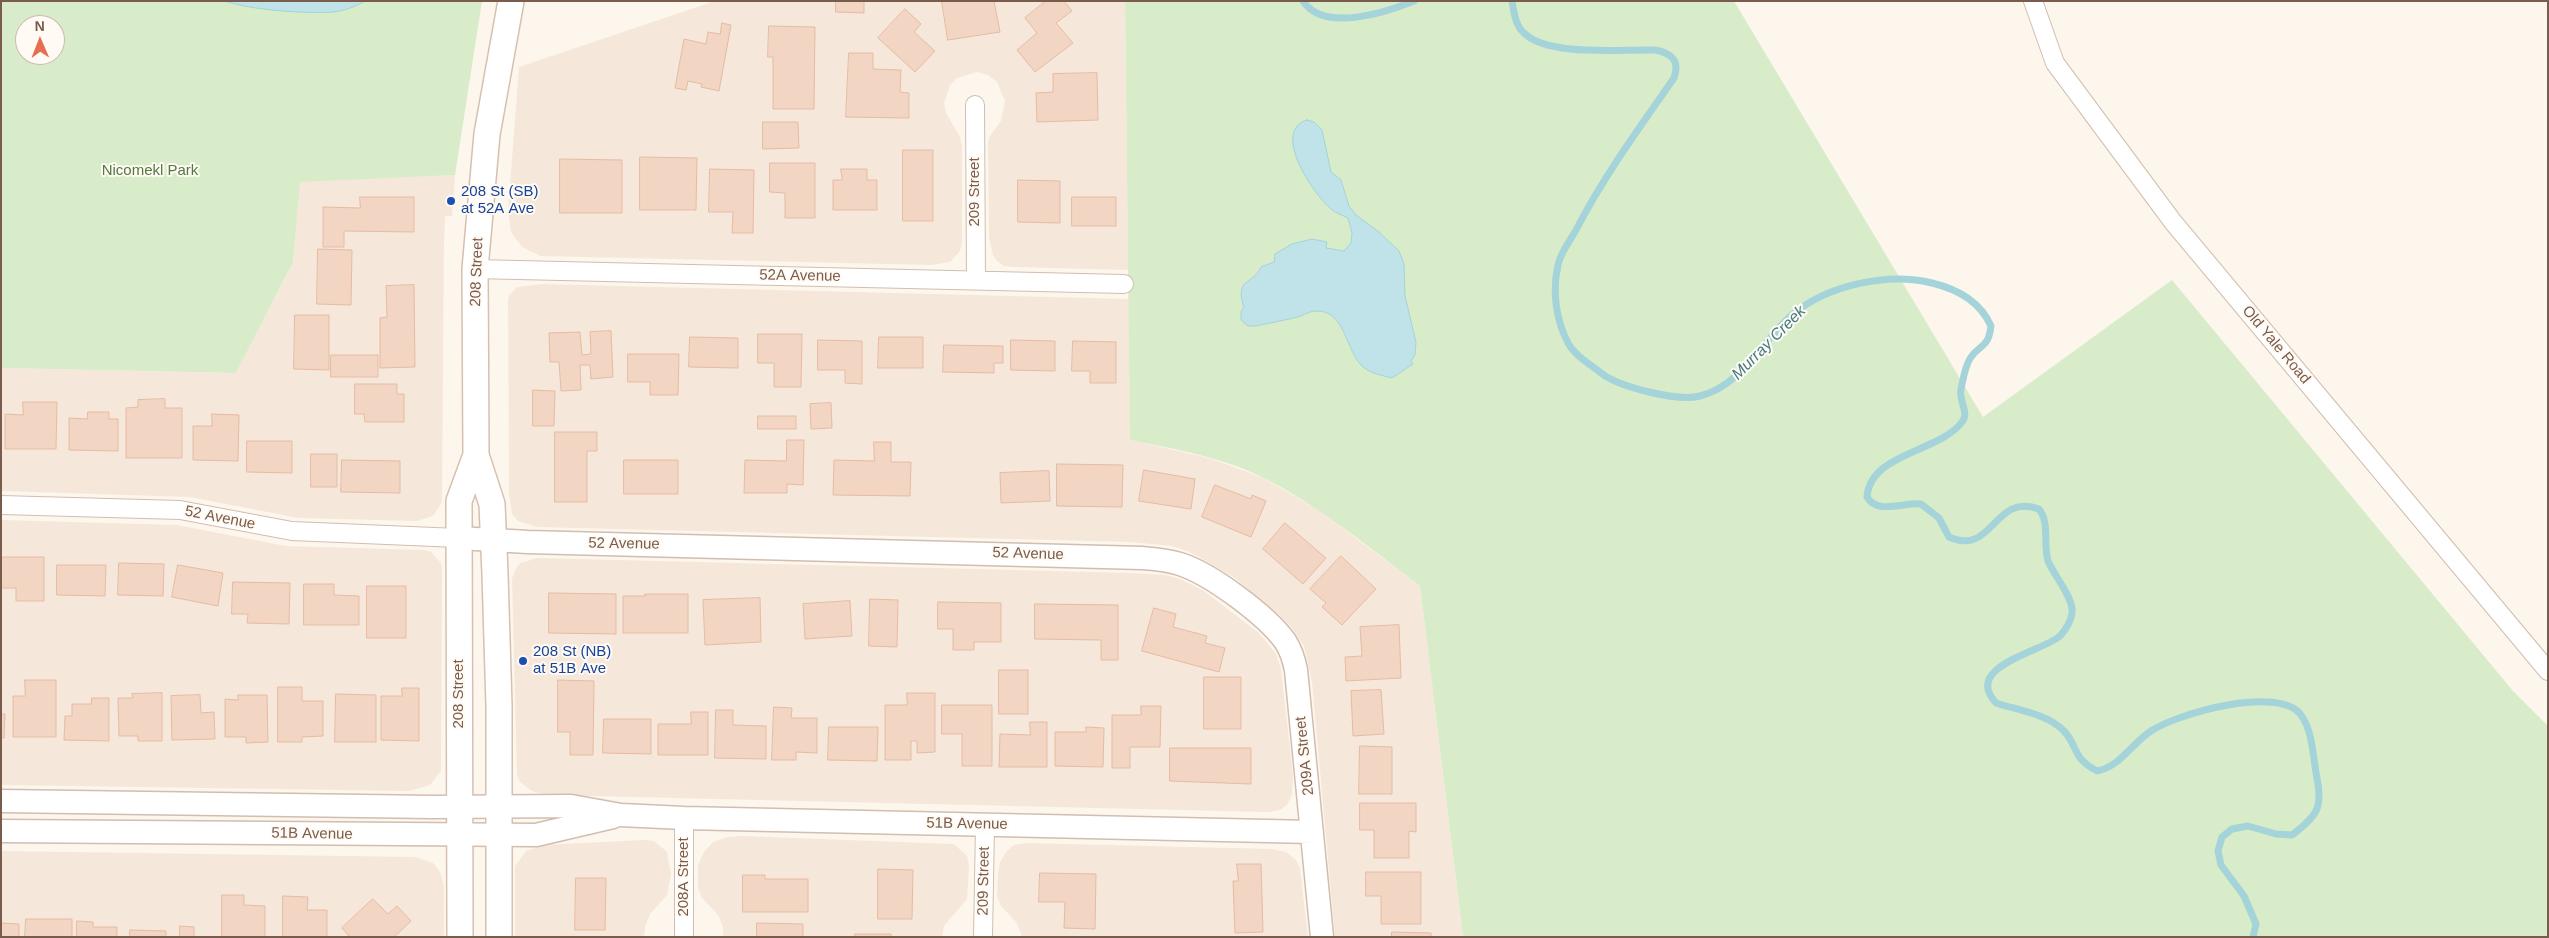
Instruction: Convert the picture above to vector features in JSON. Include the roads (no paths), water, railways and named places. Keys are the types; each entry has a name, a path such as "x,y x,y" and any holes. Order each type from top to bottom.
{"main road":[{"name":"208 Street","path":"499,937 499,706 494,540 492,504 476,454 476,269 487,134 511,1"},
{"name":"208 Street","path":"460,937 458,501 476,454"}],"street":[{"name":"Old Yale Road","path":"2033,1 2055,63 2174,222 2548,671"},
{"name":"209 Street","path":"975,105 976,280"},
{"name":"52A Avenue","path":"476,269 1124,284"},
{"name":"52 Avenue","path":"1,505 180,510 292,531 494,540 1142,558 1186,566 1238,598"},
{"name":"209A Street","path":"1238,598 1274,630 1292,653 1296,670 1322,937"},
{"name":"51B Avenue","path":"1,801 460,807 571,806 621,815 684,818 1312,832"},
{"name":"51B Avenue","path":"1,831 499,836 536,835 621,815"},
{"name":"208A Street","path":"684,818 684,936"},
{"name":"209 Street","path":"982,937 985,825"}],"water":[{"path":"225,1 365,1 345,10 293,12 248,7"},
{"path":"1307,120 1314,122 1322,130 1331,172 1341,180 1349,206 1356,215 1379,232 1399,251 1404,264 1405,296 1416,342 1415,355 1411,361 1413,364 1392,378 1373,373 1363,367 1357,360 1339,324 1326,312 1316,311 1255,326 1248,326 1241,320 1241,312 1244,307 1241,291 1243,286 1258,273 1261,267 1274,262 1275,254 1292,244 1312,239 1327,242 1326,248 1344,251 1351,243 1352,233 1348,218 1334,212 1324,202 1306,178 1299,163 1294,149 1293,137 1297,126"}],"waterway":[{"name":"Murray Creek","path":"1303,1 1313,11 1325,16 1340,18 1373,14 1414,1"},
{"name":"Murray Creek","path":"1512,1 1515,18 1519,26 1524,33 1535,41 1567,49 1605,51 1655,50 1666,53 1675,62 1676,72 1674,78 1598,190 1563,252 1558,265 1555,295 1558,315 1564,334 1575,352 1601,373 1621,383 1649,392 1678,397 1700,396 1715,390 1739,373 1781,326 1806,305 1840,289 1878,280 1915,280 1932,283 1967,297 1981,310 1991,326 1990,333 1986,342 1971,357 1966,368 1961,393 1965,414 1962,422 1952,432 1907,454 1880,471 1871,482 1867,497 1871,502 1884,507 1921,504 1939,518 1949,537 1964,541 1975,539 2012,509 2024,506 2039,509 2044,521 2048,561 2071,603 2070,620 2060,636 2008,662 1997,670 1989,679 1988,690 1996,703 2032,713 2057,725 2068,736 2079,757 2097,771 2119,760 2151,731 2164,724 2205,710 2251,702 2272,702 2289,706 2301,715 2308,729 2312,745 2319,788 2316,811 2292,835 2276,834 2248,826 2232,829 2222,837 2218,851 2221,865 2244,896 2256,924 2253,937"}],"place":[{"name":"208 St (SB) at 52A Ave","path":"451,201"},
{"name":"208 St (NB) at 51B Ave","path":"523,661"}],"park label":[{"name":"Nicomekl Park","path":"150,171"}]}
